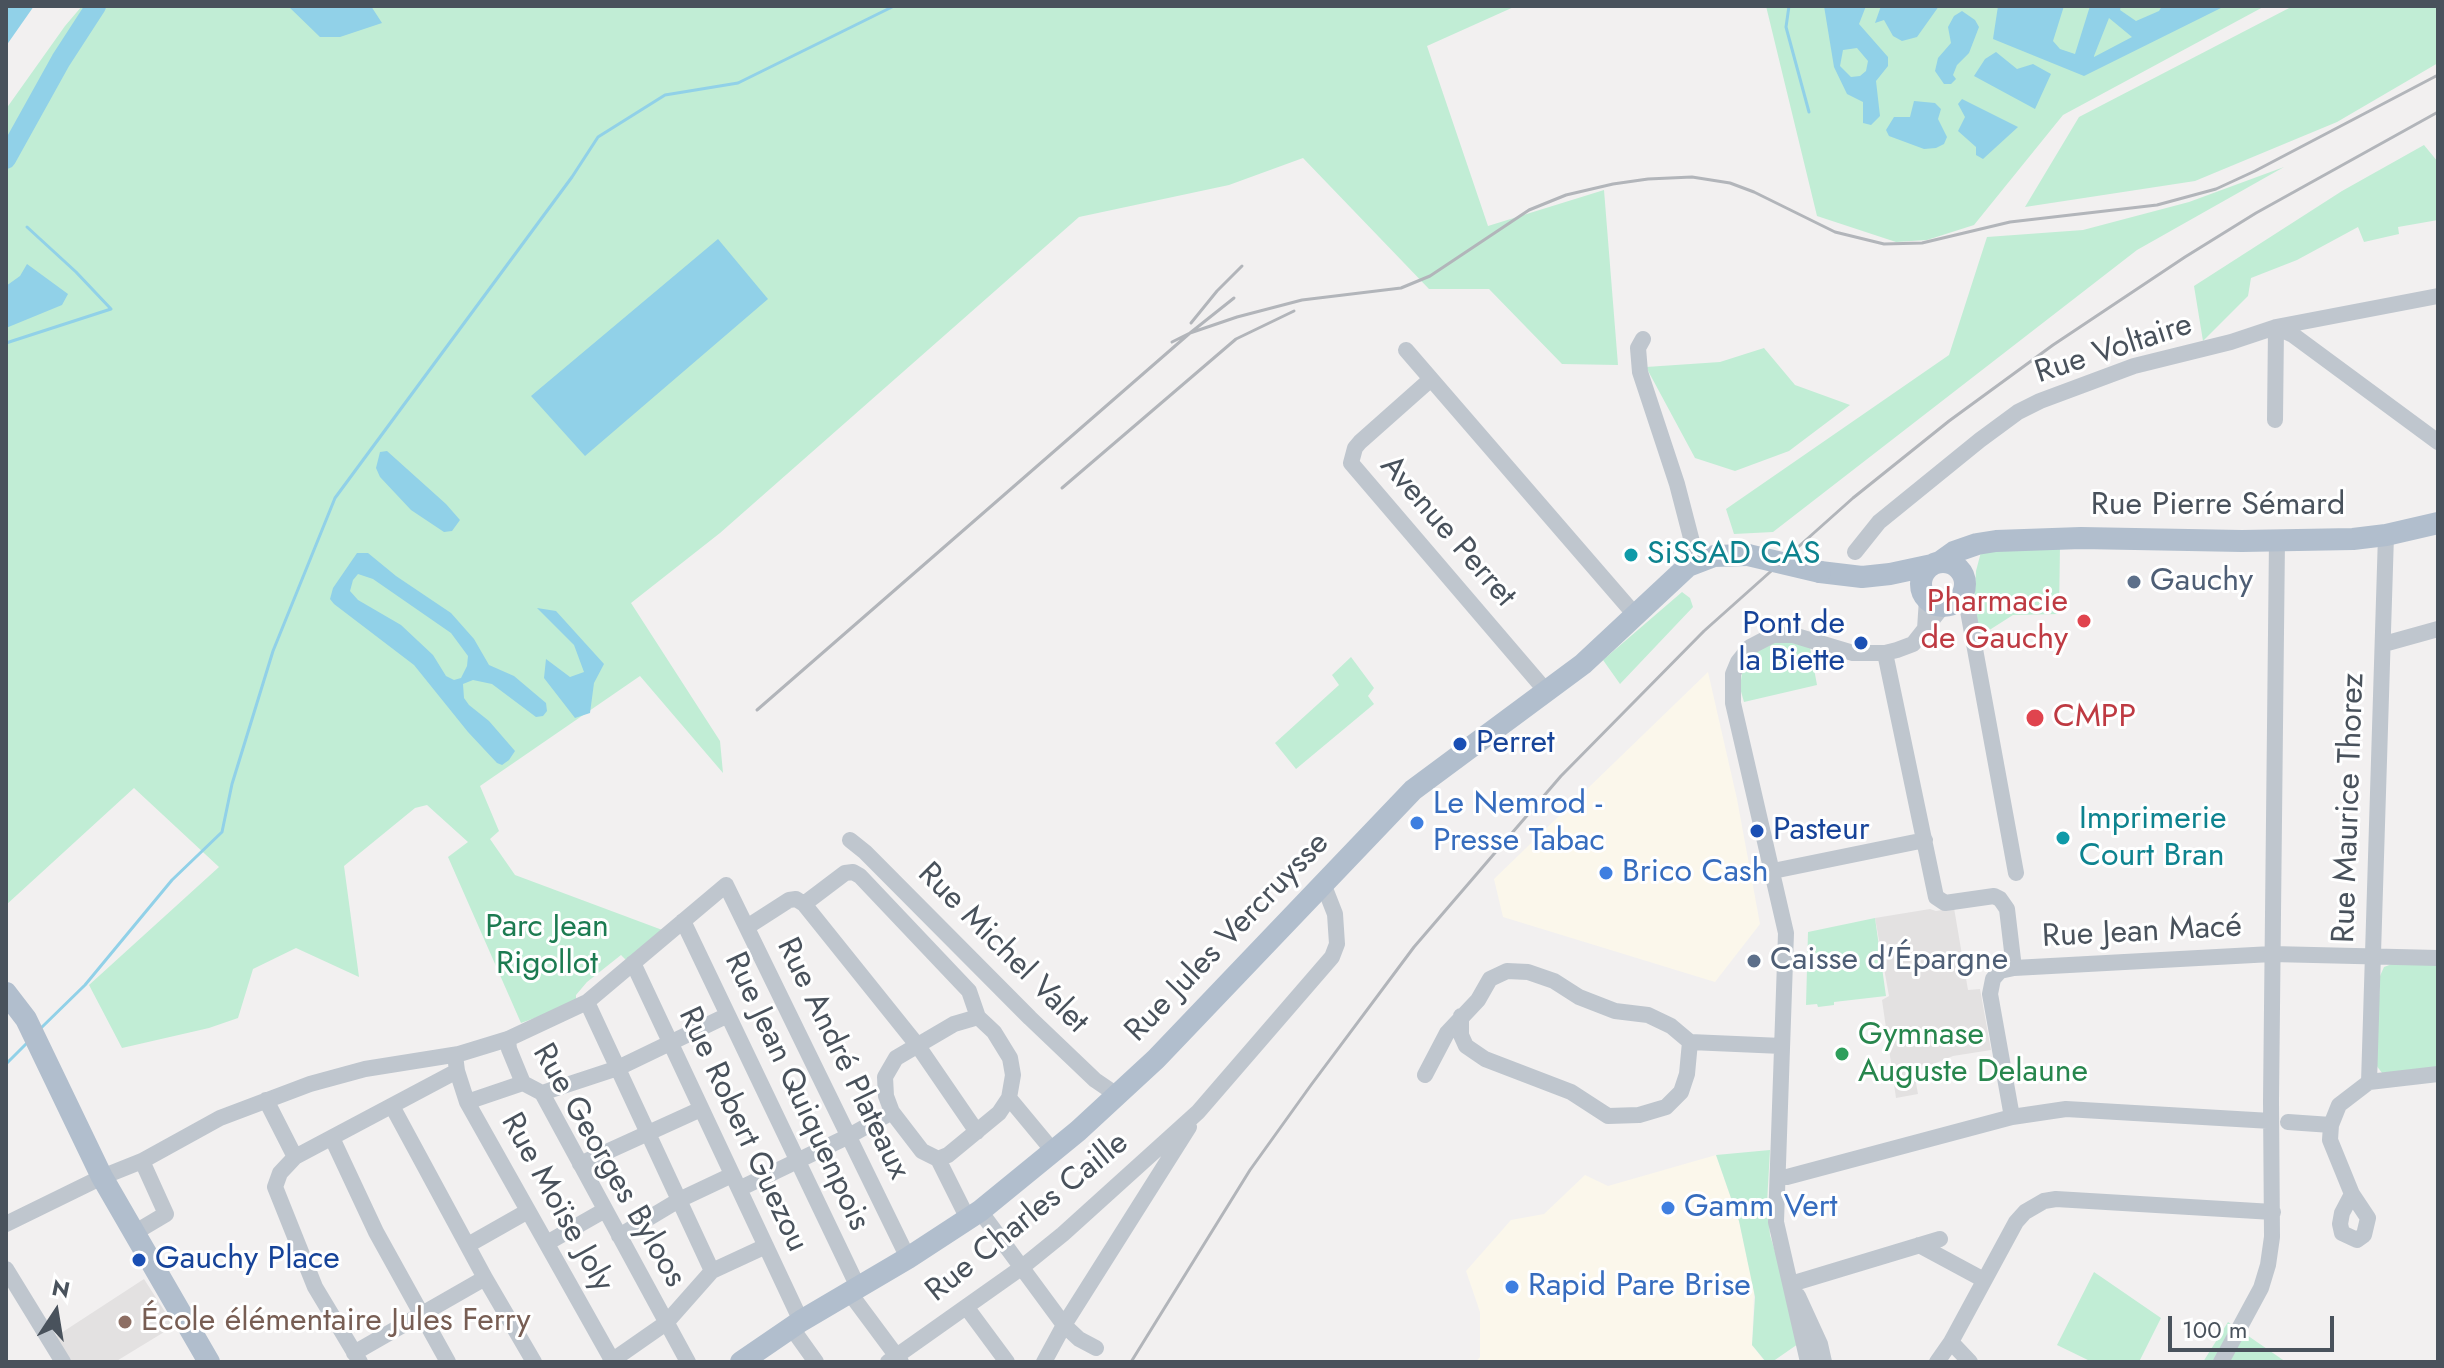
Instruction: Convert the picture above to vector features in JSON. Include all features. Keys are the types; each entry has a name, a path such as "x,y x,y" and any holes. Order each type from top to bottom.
{"main road":[{"name":"Rue Pierre Sémard","path":"1820,572 1852,577 1890,574 1936,563 1954,552 1996,541 2068,538 2353,539 2438,523"},
{"path":"1945,595 1975,557 1996,541"},
{"name":"Rue Jules Vercruysse","path":"741,1362 796,1324 974,1215 1053,1151 1156,1059 1413,790 1583,664 1680,572 1697,561 1724,554 1748,555 1820,572"},
{"path":"1946,562 1958,568 1945,595 1923,574 1936,563 1946,562"},
{"path":"1890,574 1945,595"},
{"path":"6,993 26,1019 102,1177 209,1362"}],"street":[{"name":"Rue Voltaire","path":"1855,552 1879,522 2018,412 2040,401 2134,366 2231,342 2276,327 2438,296"},
{"path":"2275,420 2276,327 2293,335 2438,442"},
{"path":"1643,339 1638,348 1640,372 1677,484 1697,561"},
{"path":"1406,350 1636,616"},
{"name":"Avenue Perret","path":"1431,379 1360,442 1351,463 1546,691"},
{"name":"Rue Maurice Thorez","path":"2369,1082 2386,535"},
{"path":"2221,1362 2261,1288 2268,1265 2273,1212 2271,1121 2277,539"},
{"path":"1824,1362 1811,1351 1776,1222 1786,933 1733,703 1735,669 1746,652 1773,635 1793,635 1853,653 1885,653 1913,644 1945,595 1970,629 2016,873"},
{"path":"2384,644 2438,629"},
{"path":"1885,653 1936,897 1945,903 1989,896 2000,899 2007,909 2014,968 2000,971 1993,979 1990,994 2012,1117"},
{"name":"Rue Michel Valet","path":"850,840 1030,1018 1095,1080 1117,1095"},
{"path":"1773,871 1925,840"},
{"path":"804,904 845,873 853,872 860,876 969,991 978,1017 994,1032 1010,1058 1013,1075 1009,1098 999,1113 948,1155 938,1159"},
{"name":"Rue André Plateaux","path":"683,921 726,885 908,1258"},
{"path":"1044,1362 1198,1112 1332,957 1337,944 1335,914 1324,886"},
{"path":"747,927 789,900 796,899 804,904 918,1046 977,1132"},
{"path":"485,1278 421,1315 357,1358 315,1287 275,1187 280,1173 295,1157 392,1106 456,1063 587,1002 683,921"},
{"name":"Rue Jean Quiquenpois","path":"683,921 798,1161 854,1290 895,1360"},
{"name":"Rue Jean Macé","path":"2014,968 2272,954 2438,958"},
{"name":"Rue Robert Guezou","path":"633,963 766,1246 796,1324 816,1362"},
{"path":"1425,1075 1447,1033 1478,1000 1490,979 1507,971 1528,972 1554,981 1579,997 1615,1011 1648,1015 1671,1026 1690,1042 1782,1046"},
{"path":"587,1002 712,1271"},
{"path":"542,1093 618,1068 728,1015"},
{"path":"1461,1016 1461,1035 1466,1046 1485,1059 1571,1092 1608,1116 1639,1115 1666,1107 1681,1092 1687,1074 1690,1042"},
{"path":"978,1017 954,1024 896,1058 885,1077 886,1096 892,1112 922,1151 938,1159 974,1215 1021,1268 1064,1325 1079,1339 1096,1348"},
{"name":"Rue Georges Byloos","path":"508,1039 523,1083 542,1093 688,1362"},
{"path":"6,1224 142,1161 220,1118 310,1084 365,1069 456,1063"},
{"name":"Rue Moïse Joly","path":"456,1063 467,1102 611,1361"},
{"path":"2352,1194 2330,1140 2331,1125 2339,1105 2369,1082 2438,1074"},
{"path":"467,1102 523,1083"},
{"path":"1009,1098 1053,1151"},
{"path":"266,1100 295,1157"},
{"path":"392,1106 534,1362"},
{"path":"580,1164 701,1109"},
{"path":"1778,1177 2012,1117 2066,1109 2271,1121"},
{"path":"619,1236 679,1200 798,1161 892,1112"},
{"name":"Rue Charles Caille","path":"895,1360 1063,1234 1198,1112"},
{"path":"2288,1122 2331,1125"},
{"path":"332,1138 376,1232 448,1362"},
{"path":"134,1233 166,1214 142,1161"},
{"path":"1970,1362 1944,1352 2016,1222 2025,1212 2044,1201 2056,1199 2273,1212"},
{"path":"547,1243 605,1210"},
{"path":"468,1245 528,1211"},
{"path":"1791,1284 1940,1239"},
{"path":"1919,1245 1984,1280"},
{"path":"611,1361 666,1323 712,1271 766,1246"},
{"path":"6,1269 63,1362"},
{"path":"967,1308 1007,1362"}],"shaded area":[{"path":"1708,672 1737,799 1760,924 1715,982 1503,917 1494,879"},
{"path":"1954,908 1968,990 1980,989 1991,1050 1953,1056 1914,1072 1918,1094 1896,1098 1882,1000 1889,996 1875,918"},
{"path":"1716,1155 1739,1221 1754,1290 1752,1345 1765,1362 1476,1362 1480,1357 1480,1312 1466,1271 1511,1220 1544,1214 1585,1175 1608,1186"},
{"name":"École élémentaire Jules Ferry","path":"144,1279 174,1326 115,1362 69,1362 55,1337"}],"green space":[{"name":"Parc Jean Rigollot","path":"82,6 1516,6 1427,46 1488,226 1604,190 1618,365 1562,364 1489,289 1429,289 1303,158 1229,185 1079,217 720,533 631,603 720,741 723,773 640,676 480,786 499,831 490,839 515,875 665,931 628,962 621,955 587,982 576,995 576,1003 521,1023 448,857 468,842 427,805 415,808 344,866 359,977 296,948 253,969 238,1018 209,1028 122,1048 89,985 219,867 134,788 6,905 6,109"},
{"path":"1766,6 2265,6 2063,115 1974,225 1927,240 1896,242 1817,216"},
{"path":"2293,6 2438,6 2438,63 2337,122 2195,181 2025,207 2079,117"},
{"path":"2424,145 2438,162 2438,220 2398,227 2399,234 2364,242 2358,227 2297,260 2251,278 2248,296 2203,341 2194,286 2342,191"},
{"path":"2284,167 2137,250 1773,532 1734,534 1726,509 1949,355 1987,237 2083,230 2189,202"},
{"path":"1764,348 1795,385 1850,405 1789,451 1735,471 1695,458 1646,367 1720,362"},
{"path":"2060,545 2059,614 2013,615 1980,636 1974,610 1976,571 1981,552"},
{"path":"1682,592 1690,598 1693,607 1620,684 1603,660"},
{"path":"1779,640 1810,647 1817,685 1744,702 1740,688 1743,665 1759,647"},
{"path":"1351,657 1374,688 1368,696 1374,704 1296,769 1275,743 1339,685 1332,675"},
{"path":"1875,918 1886,996 1818,1007 1817,1004 1806,1005 1808,932"},
{"path":"2392,964 2438,965 2438,1068 2382,1073 2376,1065 2380,976 2384,967"},
{"path":"1770,1150 1767,1203 1770,1235 1788,1293 1798,1344 1772,1362 1766,1362 1752,1345 1755,1297 1739,1221 1716,1155"},
{"path":"2094,1272 2161,1318 2139,1362 2092,1362 2057,1345"},
{"path":"2228,1322 2286,1362 2203,1362"}],"water":[{"path":"6,6 34,6 6,46"},
{"path":"288,6 371,6 382,23 340,37 320,37"},
{"path":"1824,6 1866,6 1859,24 1888,57 1888,66 1876,81 1880,116 1871,125 1863,123 1863,102 1847,94 1834,67","holes":["1857,48 1868,61 1866,71 1860,76 1851,77 1840,66 1843,50"]},
{"path":"1881,6 1939,6 1917,37 1902,41 1893,36 1884,20 1875,23"},
{"path":"1998,6 2064,6 2053,41 2060,49 2075,54 2090,6 2121,6 2120,10 2136,21 2159,11 2162,6 2225,6 2084,76 1993,39","holes":["2109,18 2132,37 2094,57"]},
{"path":"1962,11 1979,27 1969,53 1957,65 1953,75 1956,79 1951,84 1944,84 1935,71 1938,58 1951,43 1948,27 1954,16"},
{"path":"1996,52 2017,69 2033,64 2051,74 2035,109 1974,76 1985,59"},
{"path":"1962,99 2018,127 1983,159 1976,155 1976,147 1958,131 1965,117 1958,104"},
{"path":"1914,101 1935,103 1941,109 1938,119 1947,137 1944,144 1924,149 1889,136 1886,130 1894,117 1910,117"},
{"path":"718,239 768,299 585,456 531,396"},
{"path":"27,264 68,294 62,305 6,328 6,286 20,276"},
{"path":"387,451 460,520 452,531 444,532 411,510 380,477 376,468 380,452"},
{"path":"357,553 368,553 451,613 474,639 489,665 514,676 546,703 547,711 543,716 536,717 492,684 473,680 463,684 464,698 469,705 489,721 515,751 502,765 497,763 414,665 334,604 330,599 333,588","holes":["358,574 373,579 451,633 468,656 461,678 454,680 446,676 433,655 401,625 358,600 350,591"]},
{"path":"537,608 556,611 604,664 594,683 590,713 575,718 544,678 546,659 570,677 584,672 574,645"}],"waterway":[{"path":"6,159 61,60 96,6"},
{"path":"41,1028 85,985 172,880 222,832 232,784 273,651 335,498 572,177 598,137 665,95 738,83 894,6"},
{"path":"1789,6 1786,27 1809,112"},
{"path":"6,343 111,309 27,227"},
{"path":"6,1064 27,1043"}],"railway":[{"path":"1172,342 1237,317 1302,300 1401,288 1430,276 1529,210 1566,195 1648,179 1692,177 1730,183 1835,232 1884,244 1922,243 2010,222 2157,205 2216,189 2255,171 2438,75"},
{"path":"1131,1362 1250,1170 1414,947 1561,776 1704,631 1853,498 1949,421 2053,345 2256,213 2438,112"},
{"path":"1191,323 1242,266"},
{"path":"757,710 1234,298"},
{"path":"1062,488 1236,339 1294,311"}],"place":[{"name":"SiSSAD CAS","path":"1631,555"},
{"name":"Gauchy","path":"2134,582"},
{"name":"Pharmacie de Gauchy","path":"2084,621"},
{"name":"Pont de la Biette","path":"1861,643"},
{"name":"CMPP","path":"2035,718"},
{"name":"Perret","path":"1460,744"},
{"name":"Le Nemrod - Presse Tabac","path":"1417,823"},
{"name":"Pasteur","path":"1757,831"},
{"name":"Imprimerie Court Bran","path":"2063,838"},
{"name":"Brico Cash","path":"1606,873"},
{"name":"Caisse d'Épargne","path":"1754,961"},
{"name":"Gymnase Auguste Delaune","path":"1842,1054"},
{"name":"Gamm Vert","path":"1668,1208"},
{"name":"Gauchy Place","path":"139,1260"},
{"name":"Rapid Pare Brise","path":"1512,1287"},
{"name":"École élémentaire Jules Ferry","path":"125,1322"}]}
